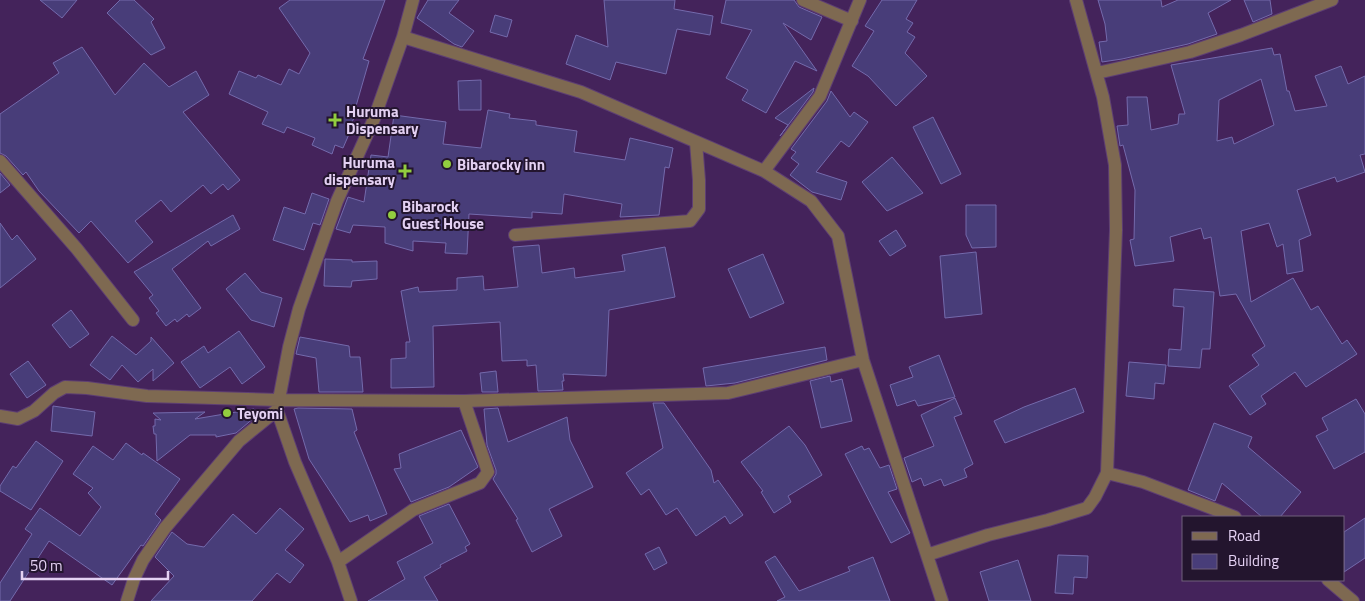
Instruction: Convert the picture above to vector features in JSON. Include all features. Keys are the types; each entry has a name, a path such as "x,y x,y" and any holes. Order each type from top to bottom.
{"street":[{"path":"351,601 338,562 295,462 277,405 289,348 310,276 337,201 374,120 403,37 413,0"},
{"path":"804,0 852,21"},
{"path":"764,171 820,96 860,0"},
{"path":"927,555 988,535 1087,508 1096,497 1108,473 1114,330 1115,165 1097,73 1076,0"},
{"path":"1097,73 1190,52 1241,35 1332,0"},
{"path":"403,37 581,92 764,171 811,201 838,236 863,360 942,601"},
{"path":"515,236 690,220 699,209 700,180 696,142"},
{"path":"0,161 77,249 133,320"},
{"path":"0,416 18,418 34,411 54,393 65,387 147,396 277,405 728,393 863,360"},
{"path":"338,562 413,510 480,484 488,472 464,401"},
{"path":"127,601 143,560 165,528 239,442 277,405"},
{"path":"1108,473 1144,482 1232,516"},
{"path":"1329,581 1353,601"}],"building":[{"path":"40,0 77,0 62,18"},
{"path":"120,0 134,0 154,19 151,22 165,48 151,55 107,13"},
{"path":"290,0 385,0 363,59 369,61 354,113 356,114 351,124 353,125 343,148 335,145 332,154 312,145 315,138 287,127 284,133 262,124 268,112 229,94 239,71 256,78 258,75 281,85 289,69 299,74 310,53 279,8"},
{"path":"428,0 459,0 449,13 474,31 462,47 454,44 417,18"},
{"path":"604,0 675,0 674,9 713,16 710,35 677,29 666,74 616,62 610,80 566,64 576,35 608,47"},
{"path":"726,0 794,0 799,7 822,17 811,40 783,23 817,71 795,61 766,113 742,100 748,90 726,78 752,30 721,23"},
{"path":"882,0 917,0 906,19 913,23 907,32 915,37 905,53 927,76 896,106 868,76 852,66 874,31 865,26"},
{"path":"1098,0 1161,0 1162,7 1178,0 1231,0 1208,13 1217,34 1188,44 1102,62 1099,42 1107,41 1105,24"},
{"path":"1244,0 1270,0 1272,14 1253,22"},
{"path":"495,15 512,20 507,37 490,32"},
{"path":"82,47 115,95 144,63 169,87 196,71 209,95 183,112 240,180 228,190 223,184 211,194 203,185 171,212 161,200 135,221 153,242 128,263 91,221 79,233 39,191 26,172 23,175 6,156 0,153 0,114 59,73 53,63"},
{"path":"1272,48 1274,55 1280,54 1287,91 1289,91 1295,111 1327,106 1315,76 1341,66 1348,84 1365,76 1365,154 1360,155 1365,172 1337,182 1335,177 1297,190 1311,235 1299,240 1303,271 1287,274 1283,244 1277,247 1269,223 1241,231 1251,302 1293,278 1311,310 1318,306 1342,344 1347,340 1357,354 1306,387 1295,372 1261,396 1266,404 1250,415 1229,386 1259,365 1252,355 1265,346 1236,294 1220,296 1211,237 1204,239 1201,228 1170,237 1174,261 1135,266 1130,240 1134,239 1135,190 1123,145 1120,146 1117,126 1128,125 1127,97 1147,97 1151,130 1178,124 1179,114 1185,114 1171,65","holes":["1261,79 1274,125 1234,144 1232,137 1217,141 1219,100"]},
{"path":"481,80 481,110 459,110 458,81"},
{"path":"814,88 813,92 780,136 788,125 775,118"},
{"path":"831,91 850,117 854,112 868,122 849,147 841,141 816,172 847,182 841,200 812,192 790,175 799,164 791,158 796,152 791,149 827,101"},
{"path":"488,110 510,114 509,118 536,121 536,125 577,131 574,152 625,160 630,138 673,148 669,168 665,167 659,215 620,217 622,204 564,194 562,214 532,212 532,218 469,214 467,254 445,253 446,243 413,241 413,251 385,243 385,227 353,225 350,233 336,229 348,197 364,202 371,155 388,157 394,115 446,122 443,144 481,148"},
{"path":"933,117 961,174 941,184 913,127"},
{"path":"892,157 923,193 887,211 862,182"},
{"path":"0,173 10,185 0,193"},
{"path":"312,193 329,199 320,225 313,223 304,250 273,240 284,207 305,214"},
{"path":"966,205 996,205 996,247 972,248 966,235"},
{"path":"233,215 240,229 211,246 208,241 172,269 201,308 189,317 187,314 177,322 175,319 166,326 156,313 159,311 149,298 153,295 134,272"},
{"path":"0,223 12,240 17,235 36,259 0,288"},
{"path":"896,230 906,246 890,256 879,241"},
{"path":"539,245 542,273 574,268 575,278 625,271 622,255 665,247 675,297 609,310 606,376 563,374 563,390 538,391 536,365 527,366 527,360 502,361 500,322 433,326 434,387 391,388 391,359 406,358 406,342 410,342 401,291 418,287 419,292 457,290 457,278 483,276 484,290 518,287 513,247"},
{"path":"976,252 982,314 945,318 940,256"},
{"path":"763,254 784,303 750,318 728,269"},
{"path":"325,259 352,260 352,262 377,261 377,279 352,281 351,287 324,286"},
{"path":"245,273 261,292 282,298 274,327 251,320 226,289"},
{"path":"1174,289 1214,292 1210,349 1202,349 1200,368 1168,366 1169,349 1181,350 1184,307 1173,306"},
{"path":"71,310 89,334 70,348 52,325"},
{"path":"239,331 265,367 242,384 230,367 200,388 181,362 204,346 208,353"},
{"path":"112,336 136,355 151,341 151,337 174,363 153,381 153,369 138,382 122,365 110,380 90,365"},
{"path":"300,337 349,346 350,357 360,357 363,392 319,392 316,358 296,354"},
{"path":"825,347 827,360 735,383 706,386 703,368"},
{"path":"939,355 955,397 918,406 915,400 897,406 890,385 913,377 909,367"},
{"path":"28,361 46,385 27,398 10,374"},
{"path":"1129,362 1166,365 1164,384 1155,383 1154,399 1126,396"},
{"path":"496,371 498,392 482,392 480,373"},
{"path":"830,376 831,382 842,379 852,421 821,428 810,381"},
{"path":"1075,388 1084,412 1005,443 994,421 1024,407"},
{"path":"955,398 962,414 954,417 973,464 964,469 967,477 944,486 941,479 924,486 921,478 912,482 904,458 934,446 921,415"},
{"path":"1356,399 1365,414 1365,452 1334,469 1316,436 1328,430 1322,418"},
{"path":"653,403 664,403 711,470 714,483 718,480 743,515 730,524 725,516 696,536 677,508 666,515 649,489 641,495 626,473 663,448"},
{"path":"53,406 95,412 92,436 51,431"},
{"path":"498,408 508,442 567,417 570,440 593,487 549,509 562,536 532,552 516,520 518,519 493,479 496,470 487,445 484,409"},
{"path":"254,409 255,417 236,433 216,437 216,435 190,435 157,461 156,434 154,434 153,426 155,426 155,419 161,420 153,413 205,412 195,419"},
{"path":"294,409 352,409 357,430 354,432 387,514 370,521 368,515 350,522 309,459"},
{"path":"1214,423 1252,437 1248,447 1301,492 1281,516 1261,516 1222,483 1215,501 1188,490"},
{"path":"789,426 805,445 822,475 788,496 791,502 774,513 761,492 763,491 741,462"},
{"path":"461,430 478,467 449,487 411,502 394,469 401,468 399,454"},
{"path":"36,441 63,461 31,510 0,491 0,486 13,466 16,468"},
{"path":"126,443 180,479 155,514 161,520 112,585 49,541 10,601 0,601 0,583 32,534 25,529 40,508 80,536 101,507 88,493 93,488 73,474 93,446 113,460"},
{"path":"862,446 864,450 869,448 880,468 889,465 897,489 888,492 910,533 891,543 845,454"},
{"path":"449,504 470,544 465,547 467,551 440,565 441,567 424,577 438,601 368,601 405,579 397,562 433,543 419,516"},
{"path":"280,508 304,529 285,550 304,565 290,583 277,573 252,601 151,601 174,576 155,557 172,532 187,544 204,547 233,514 256,534"},
{"path":"1365,518 1365,558 1345,571 1345,531"},
{"path":"659,547 667,563 654,570 645,554"},
{"path":"1058,555 1088,556 1087,578 1074,577 1073,594 1055,593"},
{"path":"775,556 799,591 850,571 848,567 873,557 890,601 777,601 785,597 765,562"},
{"path":"1018,560 1031,601 989,601 980,572"}],"place":[{"name":"Huruma Dispensary","path":"335,120"},
{"name":"Bibarocky inn","path":"447,164"},
{"name":"Huruma dispensary","path":"405,171"},
{"name":"Bibarock Guest House","path":"392,215"},
{"name":"Teyomi","path":"227,413"}]}
